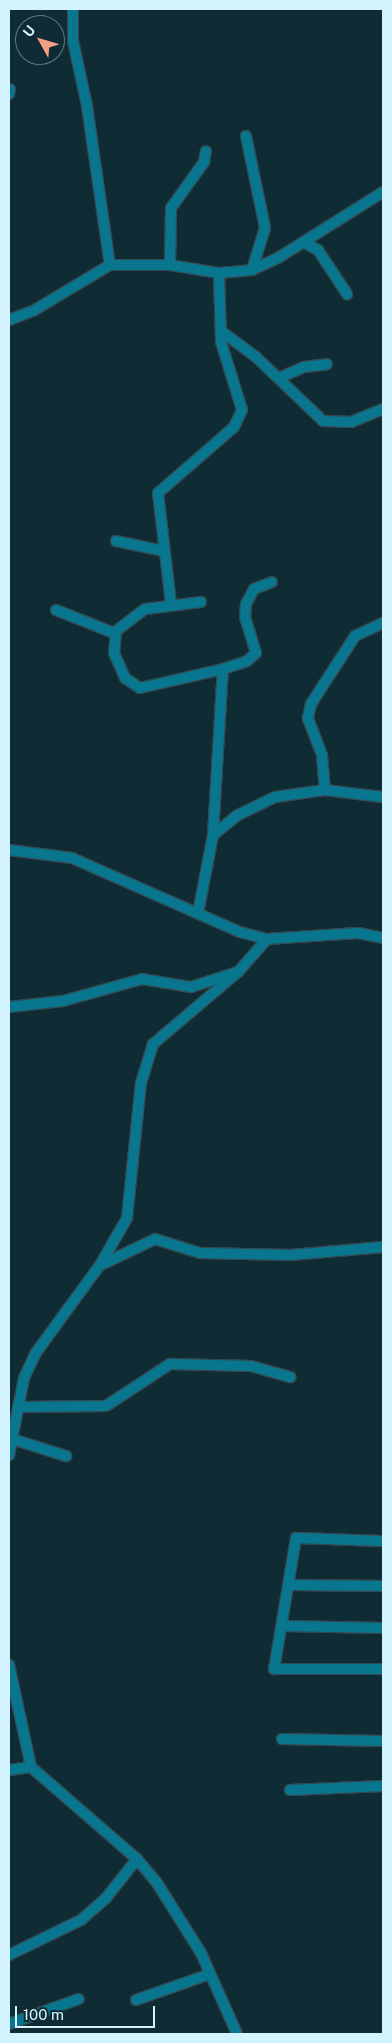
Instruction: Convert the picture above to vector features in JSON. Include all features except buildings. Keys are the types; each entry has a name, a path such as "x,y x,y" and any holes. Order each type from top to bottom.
{"street":[{"path":"73,9 73,41 88,106 110,264"},
{"path":"246,136 265,228 252,270"},
{"path":"170,265 171,208 204,162 206,151"},
{"path":"9,320 33,311 110,264 170,265 219,273 252,270 305,244 383,192"},
{"path":"305,244 318,250 347,294"},
{"path":"170,603 171,583 163,551 159,491 234,427 240,415 241,402 227,369 221,331 219,273"},
{"path":"221,331 279,378 323,421 351,422 383,409"},
{"path":"279,378 304,367 327,364"},
{"path":"116,541 163,551"},
{"path":"114,633 120,670 136,687 223,670 247,661 256,653 245,618 246,604 254,589 272,582"},
{"path":"114,633 148,606 201,602"},
{"path":"56,610 114,633"},
{"path":"325,790 309,709 355,636 383,623"},
{"path":"198,913 212,835 223,670"},
{"path":"212,835 268,799 325,790 383,797"},
{"path":"9,850 72,858 198,913 267,939 358,933 383,938"},
{"path":"66,1456 10,1446 18,1407 35,1354 100,1266 123,1227 130,1205 141,1083 150,1051 168,1028 206,1002 238,972 267,939"},
{"path":"9,1007 63,1001 142,979 192,987 238,972"},
{"path":"100,1266 155,1239 213,1253 290,1254 383,1247"},
{"path":"18,1407 106,1406 174,1364 251,1366 290,1377"},
{"path":"383,1542 296,1538 285,1626 274,1670 383,1669"},
{"path":"291,1585 383,1586"},
{"path":"285,1626 383,1628"},
{"path":"9,1665 32,1767 137,1859 183,1920 237,2034"},
{"path":"282,1739 383,1741"},
{"path":"9,1770 32,1767"},
{"path":"290,1790 383,1786"},
{"path":"9,1955 81,1920 106,1898 137,1859"},
{"path":"136,2000 210,1974"},
{"path":"9,2024 79,1999"}]}
